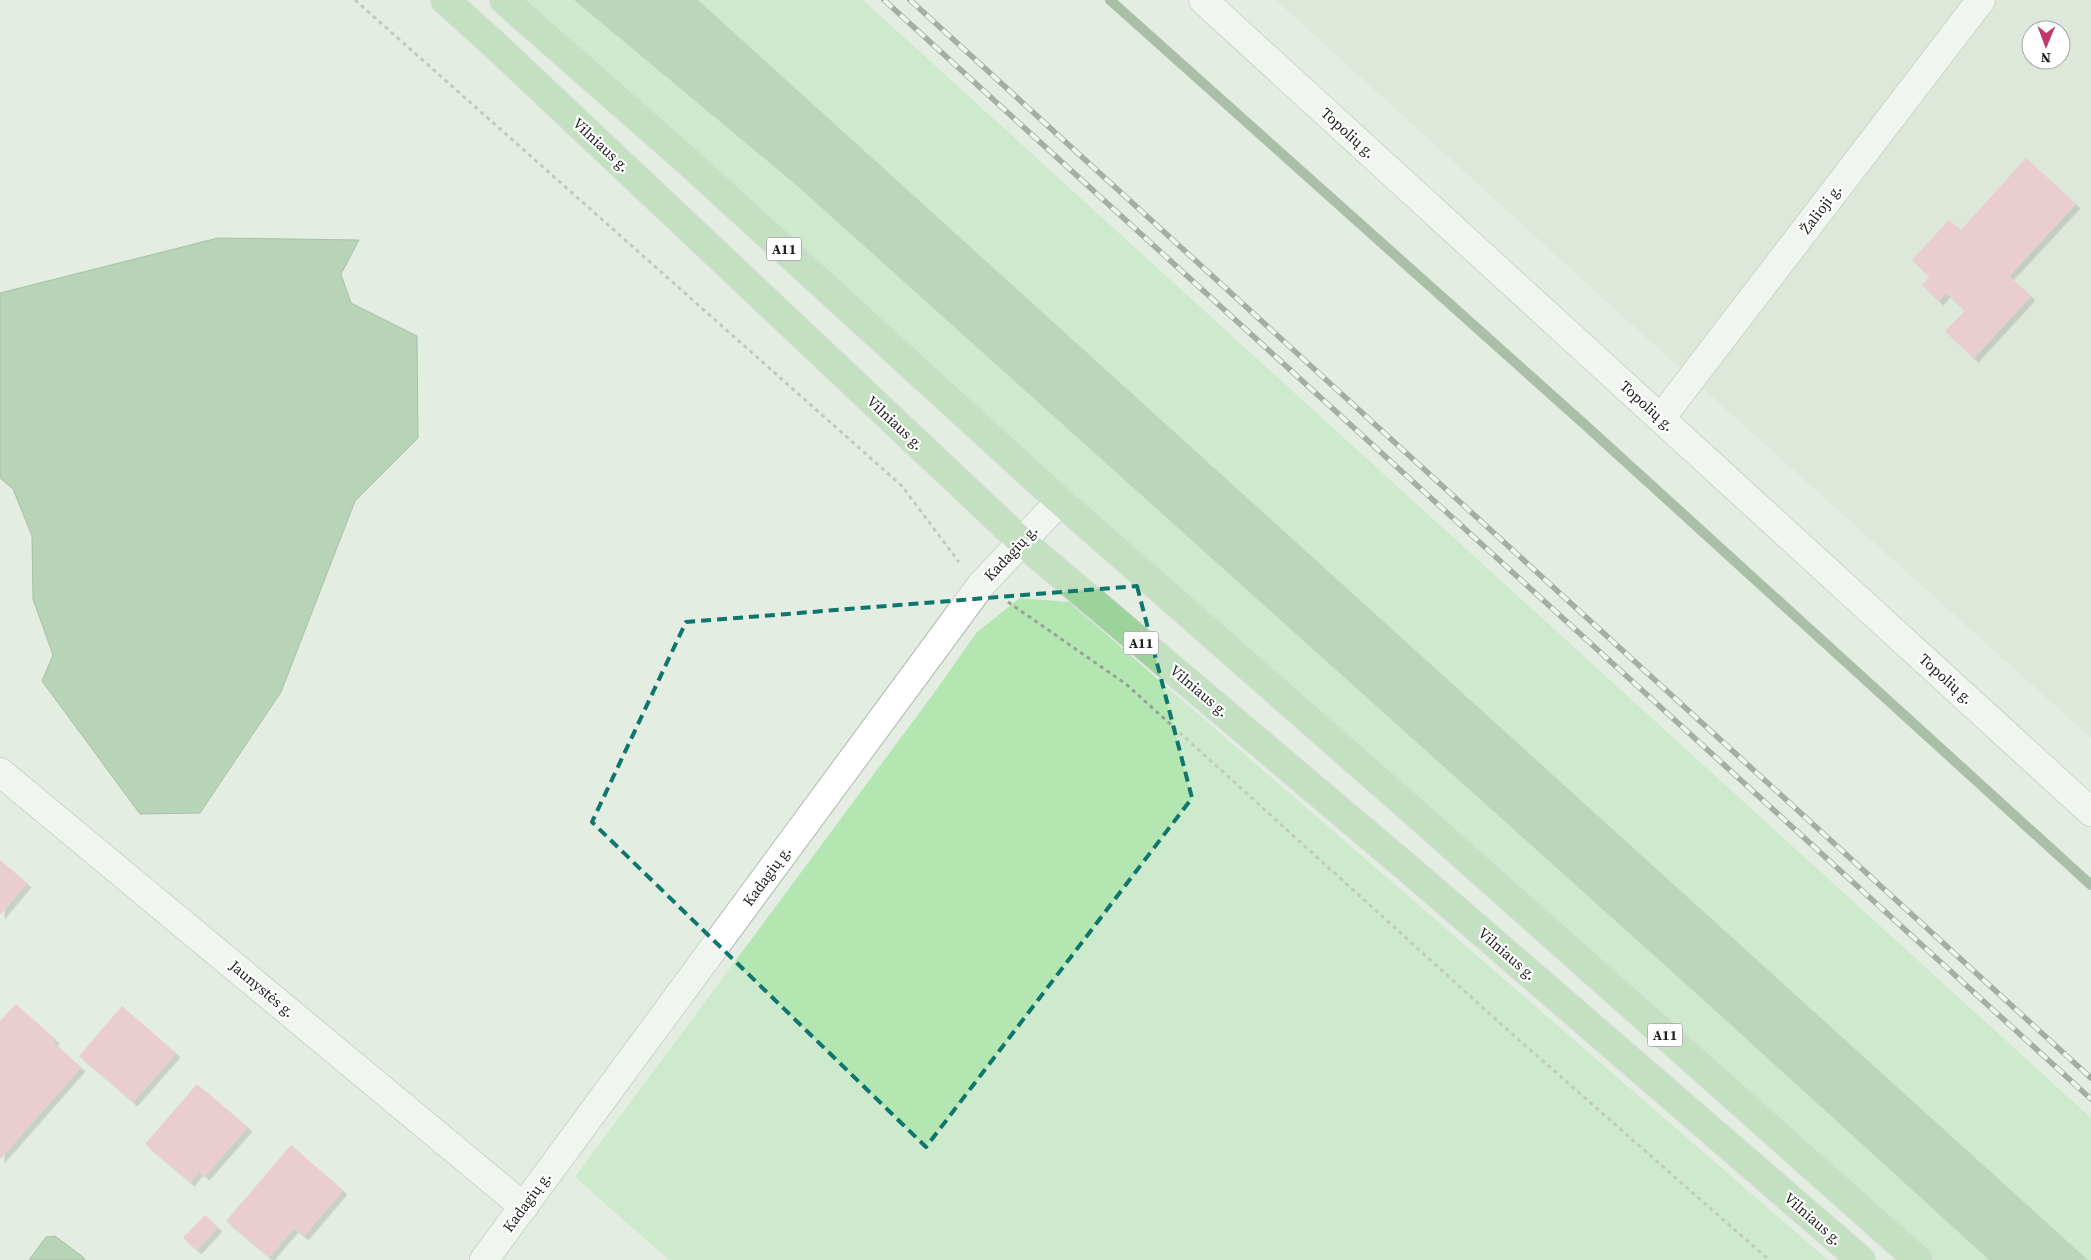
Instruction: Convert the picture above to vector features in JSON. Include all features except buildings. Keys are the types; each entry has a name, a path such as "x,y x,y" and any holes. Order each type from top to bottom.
{"highway":[{"name":"Vilniaus g.","path":"445,0 1021,542 1418,877 1861,1260"},
{"name":"A11","path":"504,0 684,158 1060,501 1412,810 1918,1260"}],"street":[{"name":"Topolių g.","path":"1203,0 2091,812"},
{"name":"Žalioji g.","path":"1660,418 1982,0"},
{"name":"Kadagių g.","path":"484,1260 982,585 1060,501"},
{"name":"Jaunystės g.","path":"0,772 524,1207"}],"path":[{"path":"355,0 902,486 958,560 982,585 1033,618 1126,684 1500,1024 1769,1260"}],"highlighted area":[{"path":"1137,586 1192,798 926,1147 592,822 686,622"}],"shaded area":[{"path":"525,0 574,0 795,184 1709,1005 1989,1260 1934,1260 1021,447"},
{"path":"574,0 698,0 2088,1260 1989,1260 1709,1005 795,184"},
{"path":"698,0 863,0 2091,1118 2091,1260 2088,1260"},
{"path":"1276,0 2091,0 2091,738 1639,331"},
{"path":"218,238 359,240 341,274 351,303 417,336 418,438 355,501 281,692 200,813 140,814 42,681 53,655 33,599 32,536 13,489 0,478 0,293"},
{"path":"1020,598 1069,602 1828,1260 669,1260 575,1177 934,693 977,632"},
{"path":"55,1236 85,1260 29,1260 46,1237"}],"waterway":[{"path":"1110,0 1583,423 2091,885"}],"railway":[{"path":"884,0 2091,1099"},
{"path":"910,0 2091,1078"}]}
